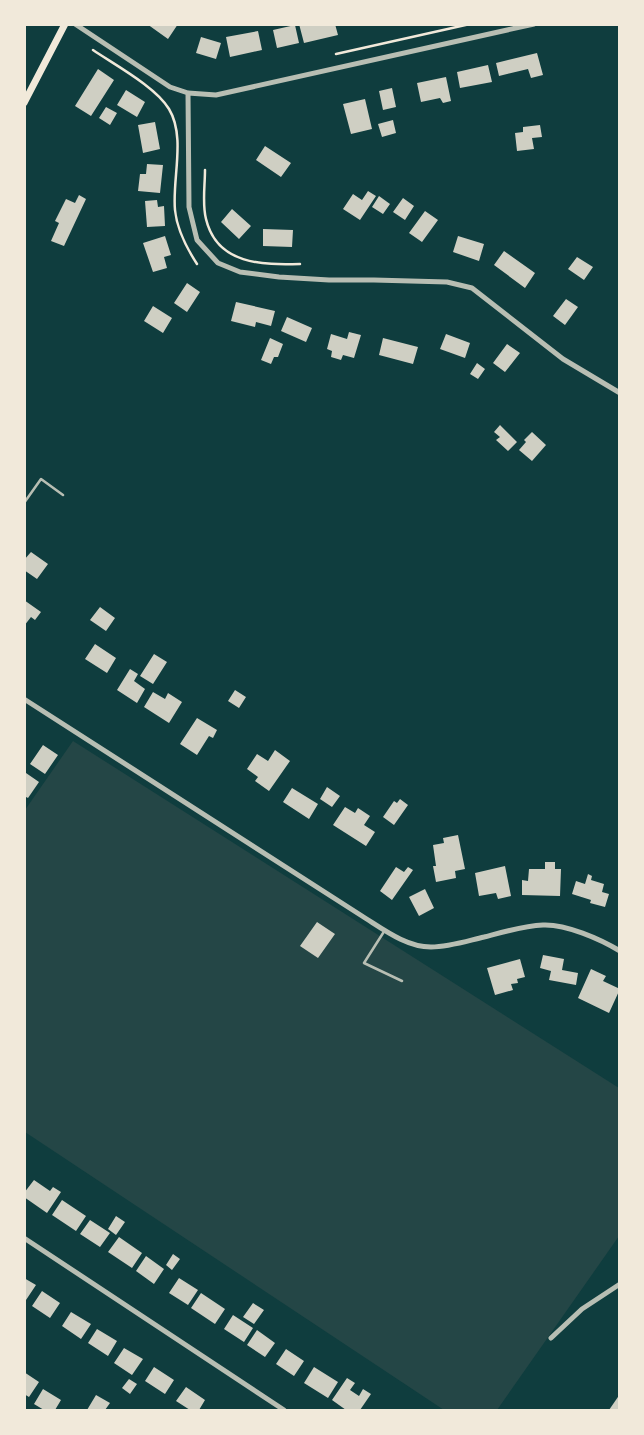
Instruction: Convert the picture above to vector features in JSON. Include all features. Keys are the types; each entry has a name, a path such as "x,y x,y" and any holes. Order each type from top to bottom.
{"main road":[{"path":"24,103 65,24"}],"street":[{"path":"75,24 170,87 188,93 216,95 534,24"},
{"path":"188,93 189,207 197,240 218,263 240,272 279,277 330,281 447,282 472,288 563,359 620,393"},
{"path":"24,699 407,942 430,947 545,925 598,939 620,951"},
{"path":"24,1238 284,1410"},
{"path":"551,1338 582,1309 620,1284"}],"lane":[{"path":"24,503 41,480 63,495"},
{"path":"385,930 364,963 402,981"}],"path":[{"path":"336,54 470,24"},
{"path":"93,50 152,90 169,109 177,134 176,218 183,241 197,264"},
{"path":"205,170 206,219 210,231 221,245 234,255 253,263 300,264"}],"shaded area":[{"path":"73,741 619,1088 619,1236 497,1410 444,1410 25,1132 25,810"}],"building":[{"path":"147,24 178,24 168,39"},
{"path":"299,24 335,24 338,35 304,43"},
{"path":"295,25 299,43 277,48 273,30"},
{"path":"258,31 262,50 230,57 226,37"},
{"path":"201,37 221,43 216,59 196,53"},
{"path":"537,53 543,75 531,78 528,69 499,76 496,63"},
{"path":"488,65 492,82 460,88 457,72"},
{"path":"98,69 114,80 91,116 75,106"},
{"path":"446,77 451,101 443,103 440,98 421,102 417,83"},
{"path":"392,88 396,107 383,110 379,91"},
{"path":"126,90 145,102 137,117 117,105"},
{"path":"365,99 372,129 351,134 343,104"},
{"path":"106,107 117,113 110,125 99,118"},
{"path":"393,120 396,133 382,137 378,124"},
{"path":"155,122 160,149 143,153 138,125"},
{"path":"540,125 542,137 532,138 534,149 517,151 515,133 523,132 523,127"},
{"path":"265,146 291,163 281,177 256,160"},
{"path":"147,164 163,165 160,193 138,191 140,174 146,174"},
{"path":"368,191 376,196 360,220 343,209 353,194 362,200"},
{"path":"79,195 86,199 64,246 51,241 59,223 55,221 66,199 75,203"},
{"path":"379,196 390,204 383,214 372,207"},
{"path":"403,198 414,206 405,220 393,212"},
{"path":"157,200 158,207 164,206 165,226 147,227 145,201"},
{"path":"232,209 251,226 239,239 221,222"},
{"path":"425,211 438,220 422,242 409,233"},
{"path":"263,229 293,230 292,247 263,246"},
{"path":"165,236 171,255 164,257 167,268 153,272 143,243"},
{"path":"458,236 484,244 479,261 453,252"},
{"path":"504,251 535,273 525,288 494,265"},
{"path":"577,257 593,267 584,280 568,269"},
{"path":"187,283 200,292 187,312 174,303"},
{"path":"566,299 578,307 565,325 553,316"},
{"path":"236,302 275,311 271,326 256,322 255,327 231,321"},
{"path":"153,306 172,318 163,333 144,321"},
{"path":"287,317 312,328 306,342 281,331"},
{"path":"349,332 361,335 354,358 343,355 341,360 331,357 332,351 327,349 331,334 347,339"},
{"path":"446,334 470,343 465,358 440,349"},
{"path":"270,338 283,344 278,357 274,357 271,364 261,360"},
{"path":"383,338 418,347 413,364 379,355"},
{"path":"507,344 520,353 505,372 493,363"},
{"path":"477,363 485,369 478,379 470,374"},
{"path":"500,425 517,442 508,451 496,440 500,437 494,432"},
{"path":"532,432 546,445 532,461 519,450"},
{"path":"31,552 48,564 37,579 24,570 24,560"},
{"path":"24,600 41,612 35,620 31,617 24,626"},
{"path":"100,607 115,618 106,631 90,620"},
{"path":"95,644 116,658 107,673 85,659"},
{"path":"154,654 167,662 153,684 140,676"},
{"path":"130,669 138,674 134,681 145,689 137,703 117,690"},
{"path":"235,690 246,697 239,708 228,701"},
{"path":"153,692 165,699 168,693 182,702 169,723 144,707"},
{"path":"197,718 217,730 213,738 209,736 197,755 180,744"},
{"path":"43,745 58,755 45,774 30,764"},
{"path":"275,750 290,761 269,791 255,781 258,777 247,769 257,754 268,761"},
{"path":"26,773 39,782 28,798 24,796"},
{"path":"327,787 340,796 332,807 320,799"},
{"path":"292,788 318,804 309,819 283,802"},
{"path":"400,799 408,805 394,825 383,817 394,801 397,803"},
{"path":"345,807 355,813 358,808 370,816 364,825 375,832 366,846 333,825"},
{"path":"458,835 465,869 455,871 456,878 436,882 433,845 444,843 443,838"},
{"path":"545,862 555,862 555,869 561,869 560,896 522,895 522,880 528,881 529,869 545,869"},
{"path":"505,866 511,896 498,899 496,893 479,896 475,873"},
{"path":"396,867 404,872 408,867 413,870 392,900 380,891"},
{"path":"588,874 592,876 591,880 604,884 602,892 609,894 605,907 572,894 576,881 585,884"},
{"path":"425,889 434,908 419,916 409,897"},
{"path":"317,922 335,934 318,958 300,946"},
{"path":"543,955 564,959 562,970 578,973 576,985 549,980 551,971 540,968"},
{"path":"520,959 525,977 517,979 518,983 511,984 513,990 495,995 487,968"},
{"path":"591,969 606,976 603,981 620,989 609,1013 578,998"},
{"path":"34,1180 50,1191 53,1187 61,1192 47,1213 24,1197"},
{"path":"62,1200 86,1216 76,1231 52,1215"},
{"path":"116,1216 125,1222 116,1235 108,1229"},
{"path":"90,1220 110,1233 100,1247 80,1234"},
{"path":"119,1237 142,1253 132,1268 108,1252"},
{"path":"173,1254 180,1259 172,1270 166,1265"},
{"path":"146,1256 164,1269 154,1284 136,1271"},
{"path":"24,1278 36,1285 26,1300 24,1298"},
{"path":"179,1278 198,1290 188,1305 169,1293"},
{"path":"42,1291 60,1303 50,1318 32,1306"},
{"path":"201,1293 225,1309 215,1324 191,1308"},
{"path":"253,1303 264,1310 254,1324 243,1317"},
{"path":"71,1312 91,1324 81,1339 62,1326"},
{"path":"233,1315 253,1328 244,1342 224,1329"},
{"path":"97,1329 117,1341 108,1356 88,1343"},
{"path":"257,1330 275,1343 265,1357 247,1345"},
{"path":"124,1348 143,1359 132,1375 114,1363"},
{"path":"286,1349 304,1361 294,1376 276,1364"},
{"path":"154,1367 174,1380 165,1394 145,1381"},
{"path":"314,1367 338,1382 328,1398 304,1383"},
{"path":"24,1372 39,1382 29,1397 24,1394"},
{"path":"347,1378 355,1383 350,1390 359,1396 363,1389 371,1394 360,1410 346,1410 332,1400"},
{"path":"129,1379 137,1384 130,1394 122,1388"},
{"path":"186,1387 205,1400 199,1410 190,1410 176,1401"},
{"path":"43,1389 61,1400 55,1410 44,1410 34,1404"},
{"path":"620,1394 620,1410 609,1410"},
{"path":"96,1395 110,1403 105,1410 87,1410"}]}
